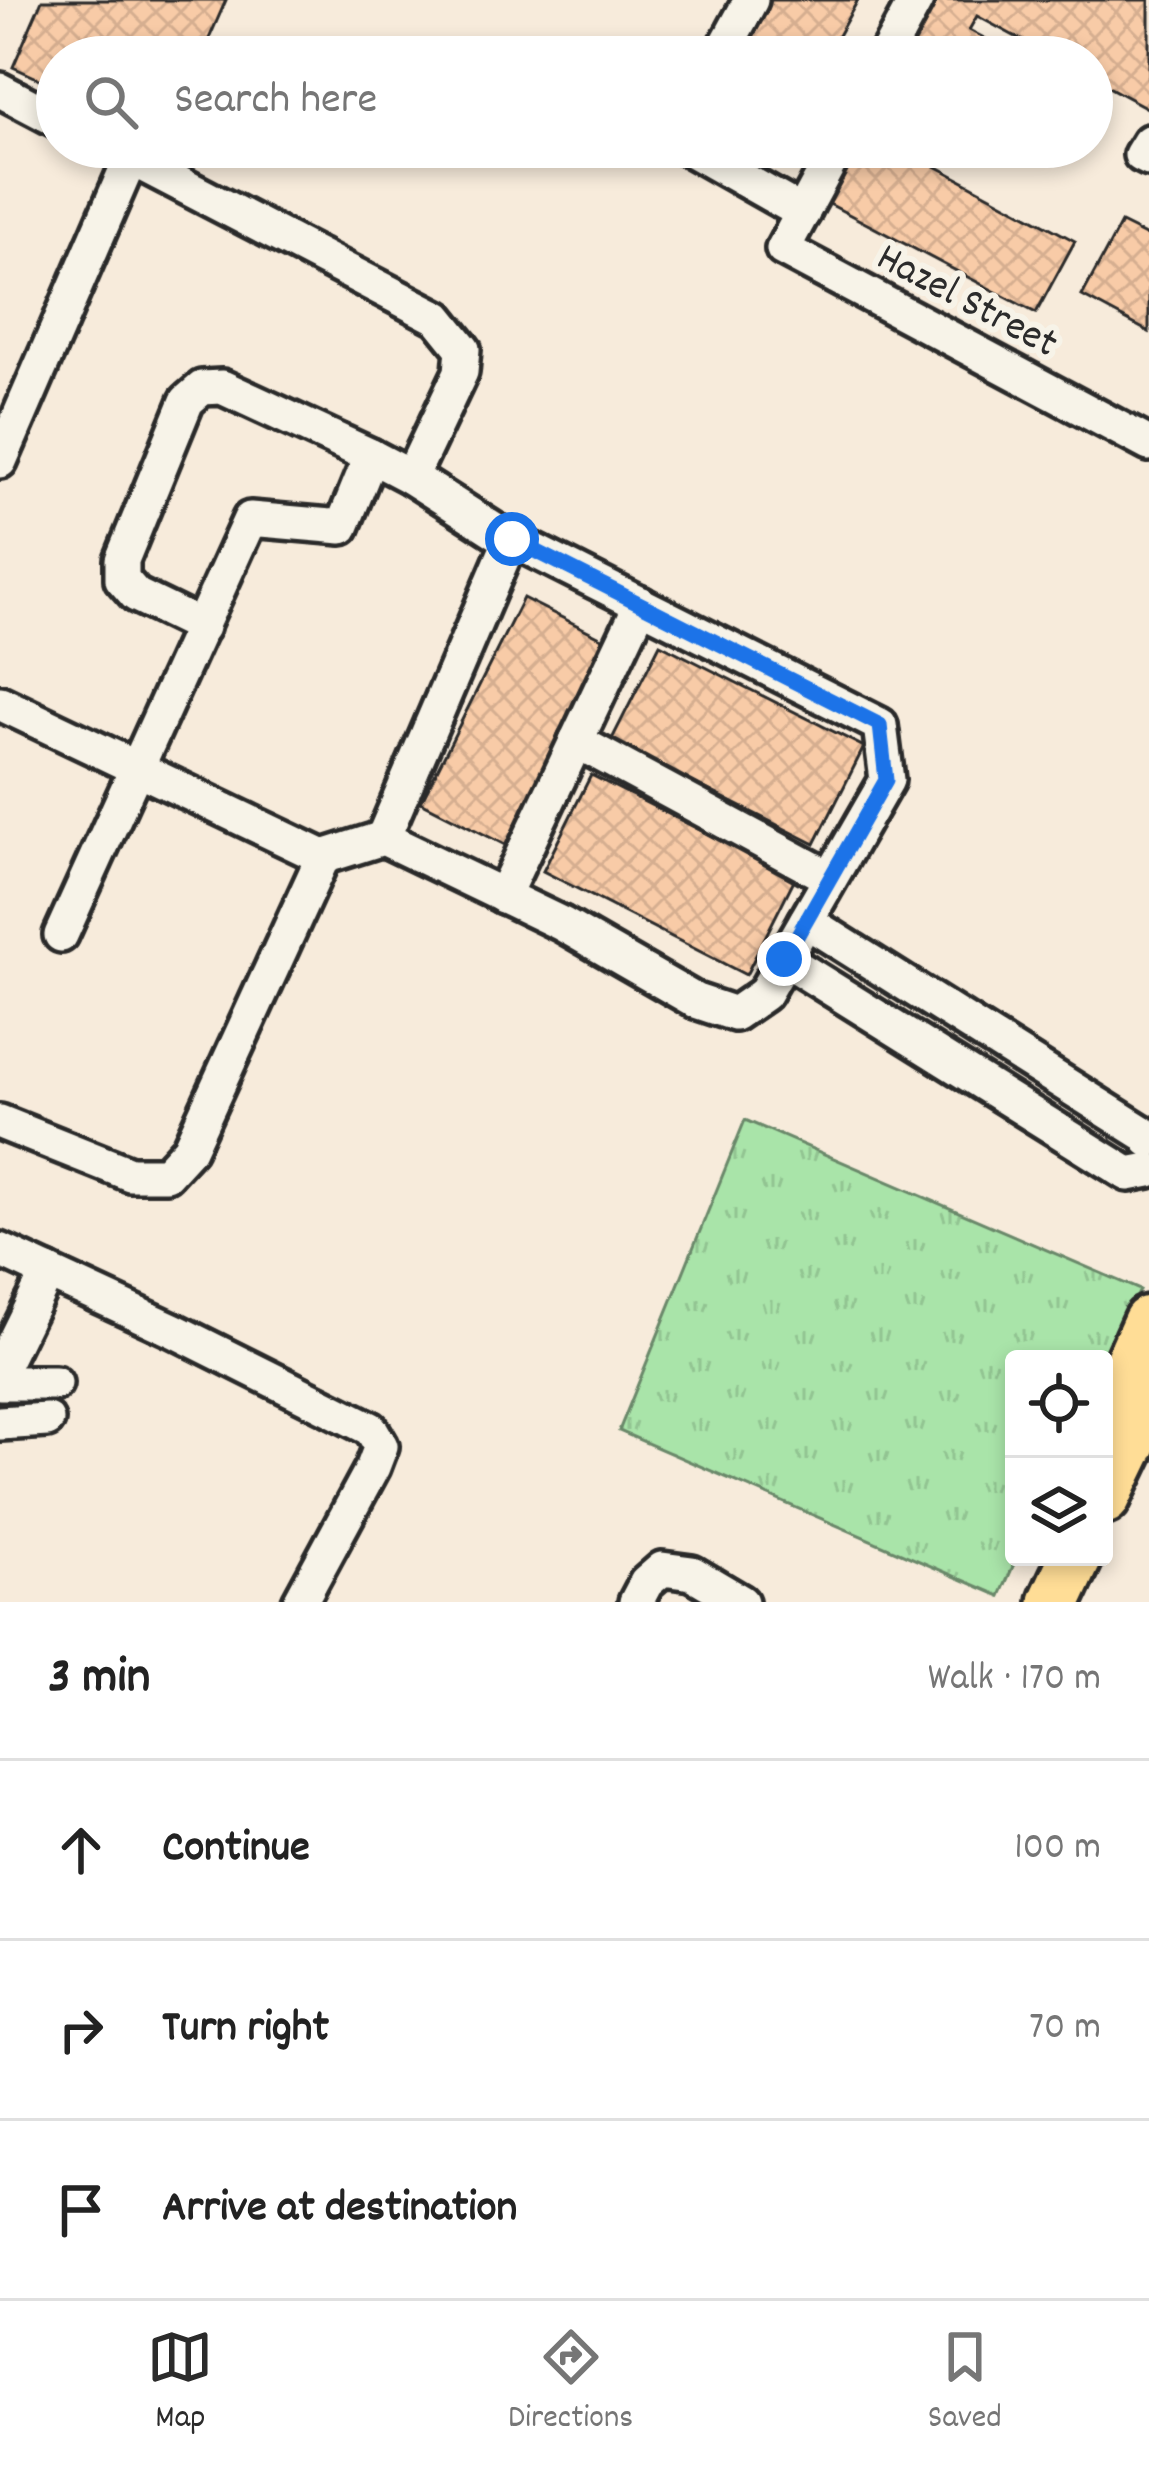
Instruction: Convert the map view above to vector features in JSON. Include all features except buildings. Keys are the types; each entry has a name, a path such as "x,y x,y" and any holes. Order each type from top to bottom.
{"main road":[{"path":"1113,1401 1149,1322"},
{"path":"1113,1479 1149,1404"},
{"path":"1022,1602 1039,1566"},
{"path":"1055,1602 1072,1566"}],"street":[{"path":"731,36 751,0"},
{"path":"897,36 916,0"},
{"path":"0,90 36,109"},
{"path":"1149,142 1141,155 1149,159"},
{"path":"0,461 114,168"},
{"path":"149,168 438,319 463,349 461,372 411,477"},
{"path":"723,168 803,213"},
{"name":"Hazel Street","path":"827,168 783,249 1149,444"},
{"path":"0,703 323,857 382,838 562,924 696,1001 734,1014 764,994 886,780 880,725 512,539 371,456 222,387 202,388 187,401 122,560 122,579 136,595 202,627"},
{"path":"61,935 250,519 342,527 371,456"},
{"path":"382,838 512,539"},
{"path":"502,896 641,604"},
{"path":"576,741 830,878"},
{"path":"0,1122 130,1174 166,1174 189,1149 323,857"},
{"path":"806,921 1149,1140"},
{"path":"784,959 1128,1174 1149,1170"},
{"path":"0,1250 371,1429 381,1446 373,1467 300,1602"},
{"path":"0,1370 47,1272"},
{"path":"0,1383 55,1383"},
{"path":"0,1423 47,1420"},
{"path":"636,1602 646,1583 662,1569 692,1573 740,1602"}],"green space":[{"path":"745,1120 1140,1290 1112,1350 1005,1350 1005,1566 1013,1566 1000,1596 619,1431"}],"route":[{"path":"512,539 880,725 886,780 784,959"}]}
